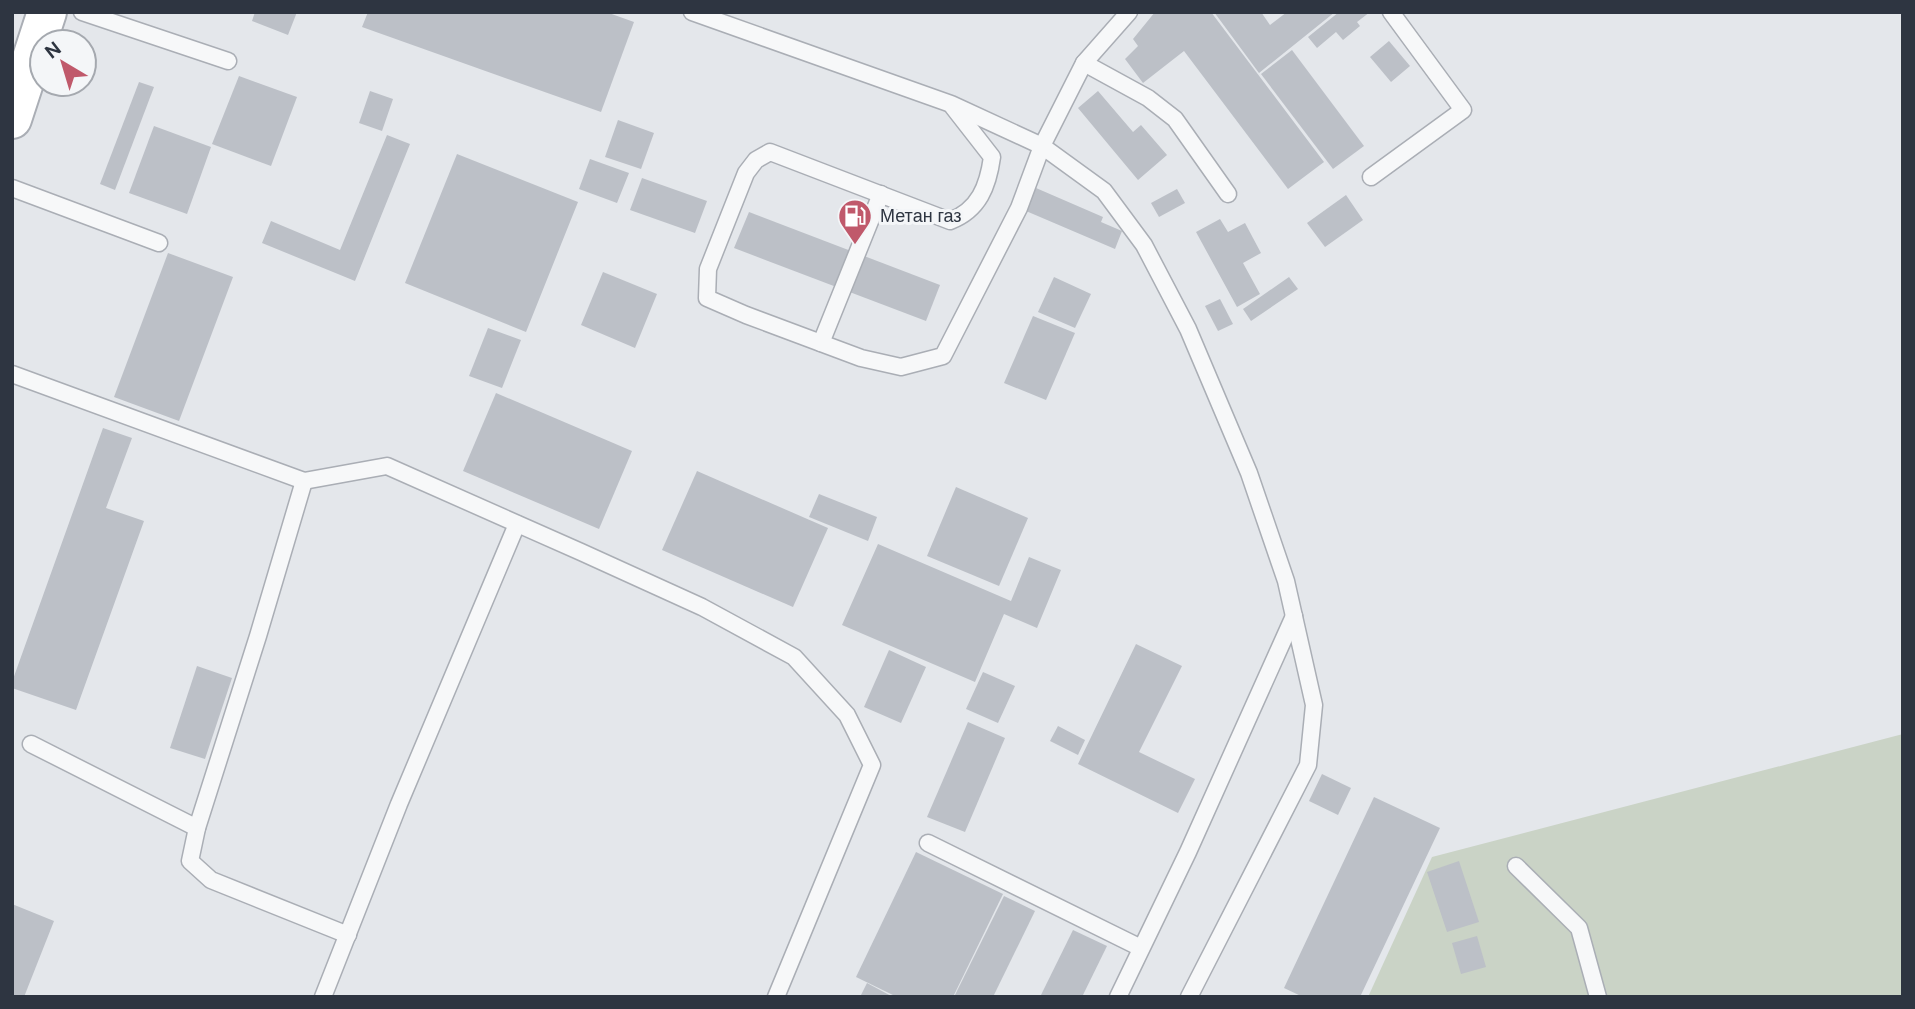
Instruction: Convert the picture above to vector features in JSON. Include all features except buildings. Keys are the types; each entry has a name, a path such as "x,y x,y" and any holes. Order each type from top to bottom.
{"main road":[{"path":"15,102 47,12"}],"lane":[{"path":"82,12 228,61"},
{"path":"692,12 951,104 1042,146 1104,191 1144,246 1188,328 1249,473 1286,581 1314,705 1308,765 1189,997"},
{"path":"951,104 992,157 989,180 973,207 963,216 950,221 770,152 756,160 746,173 708,269 707,298 821,344 901,368 943,356 1019,208 1042,146 1084,62 1129,12"},
{"path":"1371,177 1463,110 1391,12"},
{"path":"1084,62 1148,98 1175,119 1227,194"},
{"path":"12,188 159,243"},
{"path":"821,344 881,194"},
{"path":"12,374 304,481 387,466 702,607 794,657 847,715 872,765 776,997"},
{"path":"304,481 197,828 190,861 211,880 348,935"},
{"path":"323,997 399,804 517,524"},
{"path":"1118,997 1188,852 1294,616"},
{"path":"32,744 197,828"},
{"path":"928,843 1141,948"},
{"path":"1516,866 1579,928 1598,997"}],"shaded area":[{"path":"1903,734 1903,997 1368,997 1432,857"}],"place":[{"name":"Метан газ","path":"855,246"}]}
